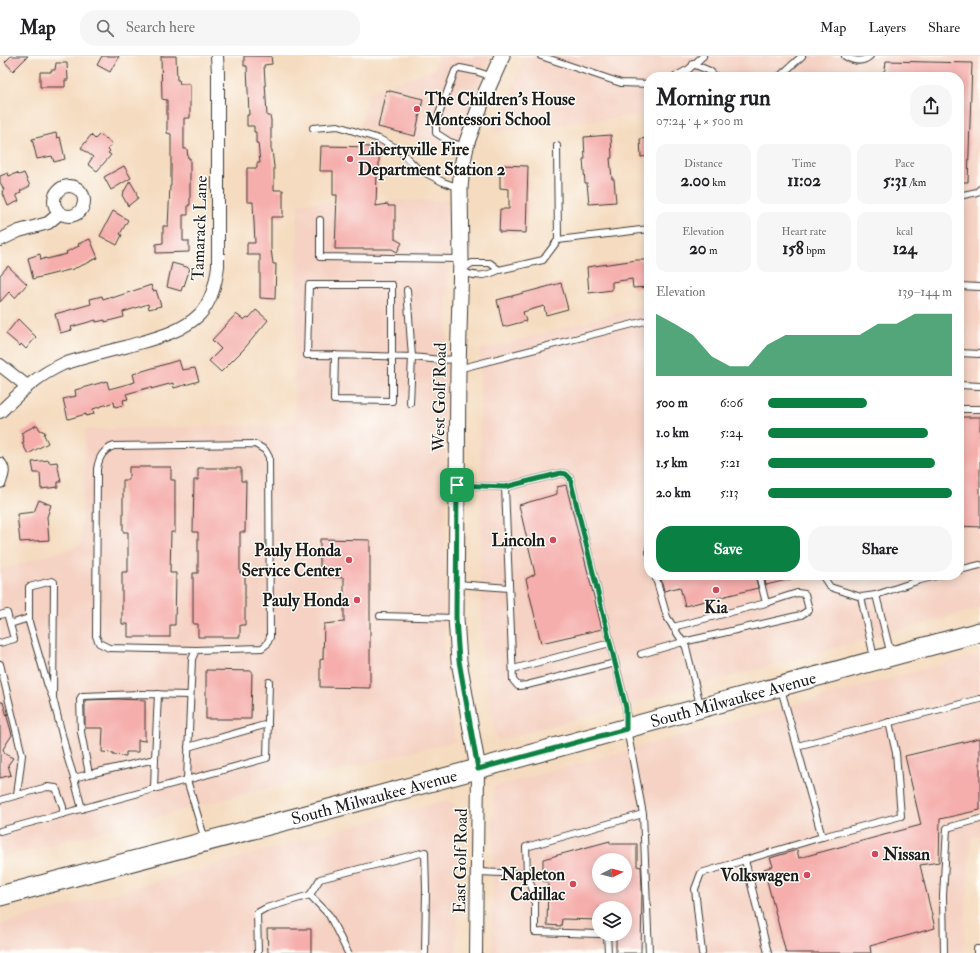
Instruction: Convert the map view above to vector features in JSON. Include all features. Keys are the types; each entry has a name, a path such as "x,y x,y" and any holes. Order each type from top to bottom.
{"main road":[{"name":"South Milwaukee Avenue","path":"0,896 701,709 980,632"}],"street":[{"name":"Tamarack Lane","path":"0,412 27,386 46,372 63,364 169,334 187,325 200,313 210,300 215,286 218,266 217,56"},
{"name":"West Golf Road","path":"478,769 459,661 456,618 460,188 462,166 466,147 482,101 502,56"},
{"path":"0,240 19,231 48,223 60,214"},
{"path":"0,364 27,386"},
{"path":"0,464 2,466 3,475 0,482"},
{"name":"East Golf Road","path":"476,953 478,769"}],"lane":[{"path":"541,56 621,83 644,84"},
{"path":"682,72 703,56"},
{"path":"784,72 802,56"},
{"path":"845,56 854,61 866,59 870,56"},
{"path":"693,64 711,72"},
{"path":"466,147 450,142 436,133 436,122 454,71 460,68 493,77"},
{"path":"313,128 338,126 379,139 398,149 418,169 443,182 460,188"},
{"path":"460,265 474,276 490,274 499,270 543,260 558,240 557,146"},
{"path":"964,195 977,192 980,189"},
{"path":"320,220 320,257 460,265 490,263 499,270"},
{"path":"558,240 644,230"},
{"path":"335,355 334,400 392,401 392,356 392,285 309,285 308,355 335,355 392,356 412,357 441,360 458,364 644,321"},
{"path":"964,286 980,287"},
{"path":"407,290 412,357 410,403"},
{"path":"964,353 980,354"},
{"path":"964,384 980,386"},
{"path":"964,409 980,409"},
{"path":"255,444 265,450 269,456 270,637 267,644 262,648 196,650 108,648 99,643 96,636 97,469 99,458 104,452 114,446 255,444"},
{"path":"457,485 505,487 561,473 566,474 570,478 626,708 626,729 643,814 649,953"},
{"path":"505,487 513,680 518,686 527,685 615,663"},
{"path":"964,569 980,565"},
{"path":"656,580 667,617 686,647 701,709"},
{"path":"760,580 766,603"},
{"path":"825,580 830,587 861,597 876,595 912,580"},
{"path":"53,698 54,582 52,581 29,587 29,618 48,686 53,698 82,809"},
{"path":"457,584 509,588"},
{"path":"641,654 683,642 801,615 809,610 805,594 797,593 766,603 673,627"},
{"path":"876,595 883,659"},
{"path":"861,597 883,659"},
{"path":"0,615 7,613 14,638 0,643"},
{"path":"380,616 456,618"},
{"path":"10,624 29,618"},
{"path":"512,669 610,643"},
{"path":"196,650 192,659 187,780 206,842"},
{"path":"0,664 22,755 17,795"},
{"path":"0,831 267,758 269,682"},
{"path":"781,687 822,837"},
{"path":"89,774 81,732 80,699 82,696 158,694 190,695"},
{"path":"154,789 158,694"},
{"path":"797,746 980,699"},
{"path":"702,953 695,889 697,880 701,873 822,837 901,816 896,753 889,722"},
{"path":"188,747 268,724"},
{"path":"74,778 155,759"},
{"path":"0,800 47,786 56,788 63,807 63,814"},
{"path":"592,934 535,932 535,896 527,874 526,847 643,814"},
{"path":"944,953 943,896 947,828 980,819"},
{"path":"258,953 257,913 266,908 310,895 320,879 425,852 425,953"},
{"path":"745,860 768,953"},
{"path":"477,872 527,874"},
{"path":"310,895 329,915 348,953"},
{"path":"607,941 608,953"},
{"path":"977,953 977,949 980,950"}],"shaded area":[{"name":"The Children's House Montessori School","path":"438,56 490,56 454,151 360,127 369,92 434,69"},
{"path":"525,56 980,56 980,608 497,741 481,647 480,350 644,306 644,580 964,580 964,72 644,72 644,115 494,132"},
{"path":"448,200 444,653 455,741 0,858 0,570 81,545 85,430 294,424 298,203"},
{"path":"980,654 980,835 971,838 963,953 492,953 493,787"},
{"path":"446,800 458,807 457,953 0,953 0,925"}],"building":[{"path":"11,56 28,56 13,71 5,62"},
{"path":"102,56 119,56 110,72 97,65"},
{"path":"161,56 176,56 177,80 179,80 180,84 190,84 190,118 184,118 184,149 187,149 188,158 190,158 190,205 188,205 188,215 183,215 183,241 189,241 189,252 156,253 156,244 163,243 163,226 168,226 171,186 171,134 167,133 167,100 162,99"},
{"path":"244,56 271,56 272,64 264,65 267,116 270,116 271,120 271,150 274,167 274,190 283,190 283,217 271,217 271,249 273,264 276,264 275,299 260,298 260,255 247,255 247,243 255,243 253,202 247,202 247,168 257,168 257,163 260,163 258,143 256,143 256,132 254,132 254,126 247,126 247,115 249,115 247,66 244,66"},
{"path":"886,61 972,63 968,182 964,182 964,72 883,72 885,70"},
{"path":"56,63 67,63 68,80 65,80 65,87 40,87 40,72 51,72 51,70 55,70"},
{"path":"386,90 423,99 415,136 378,127"},
{"path":"56,133 57,138 60,137 65,159 54,162 52,156 37,159 32,139"},
{"path":"100,134 112,144 108,149 110,151 108,153 111,155 97,171 88,164 93,157 81,148 91,135 95,139"},
{"path":"611,135 612,158 610,158 616,202 589,204 583,159 585,159 584,137"},
{"path":"640,139 644,139 644,157 641,157"},
{"path":"321,146 379,147 379,172 377,172 376,206 388,204 388,206 395,206 395,239 402,243 397,252 392,249 335,249 337,195 333,195 333,171 320,171"},
{"path":"500,165 528,166 526,233 499,232 500,209 509,209 509,189 500,188"},
{"path":"124,166 131,178 111,190 104,177"},
{"path":"8,173 9,176 17,173 19,175 24,173 30,186 20,191 21,193 16,195 19,201 8,206 2,191 4,190 0,182 0,176"},
{"path":"130,181 137,193 138,198 128,206 122,195"},
{"path":"113,211 128,220 120,234 122,235 117,245 100,236"},
{"path":"90,239 98,258 73,269 33,279 28,258 40,254 41,260 67,254 66,252 79,246 78,244"},
{"path":"644,260 644,287 633,288 632,279 612,282 612,290 589,293 587,267"},
{"path":"172,263 190,268 181,291 167,287"},
{"path":"8,266 27,284 15,298 9,292 0,302 0,275"},
{"path":"561,283 568,309 546,315 544,306 523,312 526,321 503,327 497,300"},
{"path":"151,285 153,291 156,290 161,306 149,309 148,304 123,312 124,317 105,322 105,320 96,322 96,320 71,327 72,330 60,333 55,314 91,304 90,299 102,296 103,299 112,296 112,298"},
{"path":"256,310 268,320 244,349 221,372 209,361 221,349 212,340 236,314 244,320 247,317 249,318"},
{"path":"18,319 36,337 26,349 6,334"},
{"path":"179,360 182,370 195,368 199,381 174,388 173,383 126,394 128,399 123,400 124,405 115,407 114,402 93,409 94,414 86,416 86,414 68,419 63,399 76,396 75,390 107,381 109,389 135,382 133,374"},
{"path":"964,417 980,417 980,527 964,526"},
{"path":"37,425 40,430 45,432 44,435 48,443 28,454 22,443 24,442 24,438 21,433"},
{"path":"49,460 49,463 57,462 61,482 58,482 58,487 41,489 40,473 34,473 32,462"},
{"path":"129,467 171,467 171,480 175,480 175,532 171,532 170,573 176,573 175,625 170,625 170,637 128,637 128,624 122,624 122,572 128,572 128,532 123,532 123,480 129,480"},
{"path":"198,468 241,468 241,481 246,481 245,532 240,532 240,573 245,573 245,625 240,625 240,637 198,637 198,624 193,624 193,573 198,573 198,532 193,532 194,480 198,480"},
{"name":"Lincoln","path":"566,485 602,629 541,643 526,579 535,574 519,505 557,494 557,487"},
{"path":"39,500 51,505 47,517 49,540 20,542 17,514 34,512"},
{"name":"Pauly Honda","path":"320,539 370,540 370,688 320,687 320,660 323,659 324,624 344,622 344,578 320,575"},
{"name":"Kia","path":"661,580 756,580 758,588 685,606 680,587 664,591"},
{"path":"765,580 787,580 766,585"},
{"path":"206,670 252,671 251,719 206,719"},
{"path":"85,700 145,700 145,741 138,740 138,752 126,752 126,756 102,752 103,728 85,728"},
{"path":"0,702 3,702 12,735 3,749 5,754 13,758 8,765 11,775 0,778"},
{"path":"980,738 980,810 940,819 939,862 920,865 935,928 870,946 871,953 786,953 764,869 773,866 770,858 797,850 799,858 921,825 905,756"},
{"name":"Napleton Cadillac","path":"610,841 610,844 637,844 637,866 641,867 642,889 641,953 616,953 616,941 632,941 632,901 592,901 592,920 562,919 561,926 547,925 548,882 543,881 543,859"},
{"path":"267,929 311,929 311,953 268,953"}],"place":[{"name":"The Children's House Montessori School","path":"417,109"},
{"name":"Libertyville Fire Department Station 2","path":"350,159"},
{"name":"Lincoln","path":"553,540"},
{"name":"Pauly Honda Service Center","path":"349,560"},
{"name":"Kia","path":"716,590"},
{"name":"Pauly Honda","path":"357,600"},
{"name":"Nissan","path":"875,854"},
{"name":"Volkswagen","path":"807,875"},
{"name":"Napleton Cadillac","path":"573,884"}],"route":[{"path":"561,473 566,474 570,478 626,708 626,729 478,769 459,661 456,618 457,485 505,487 561,473"}]}
